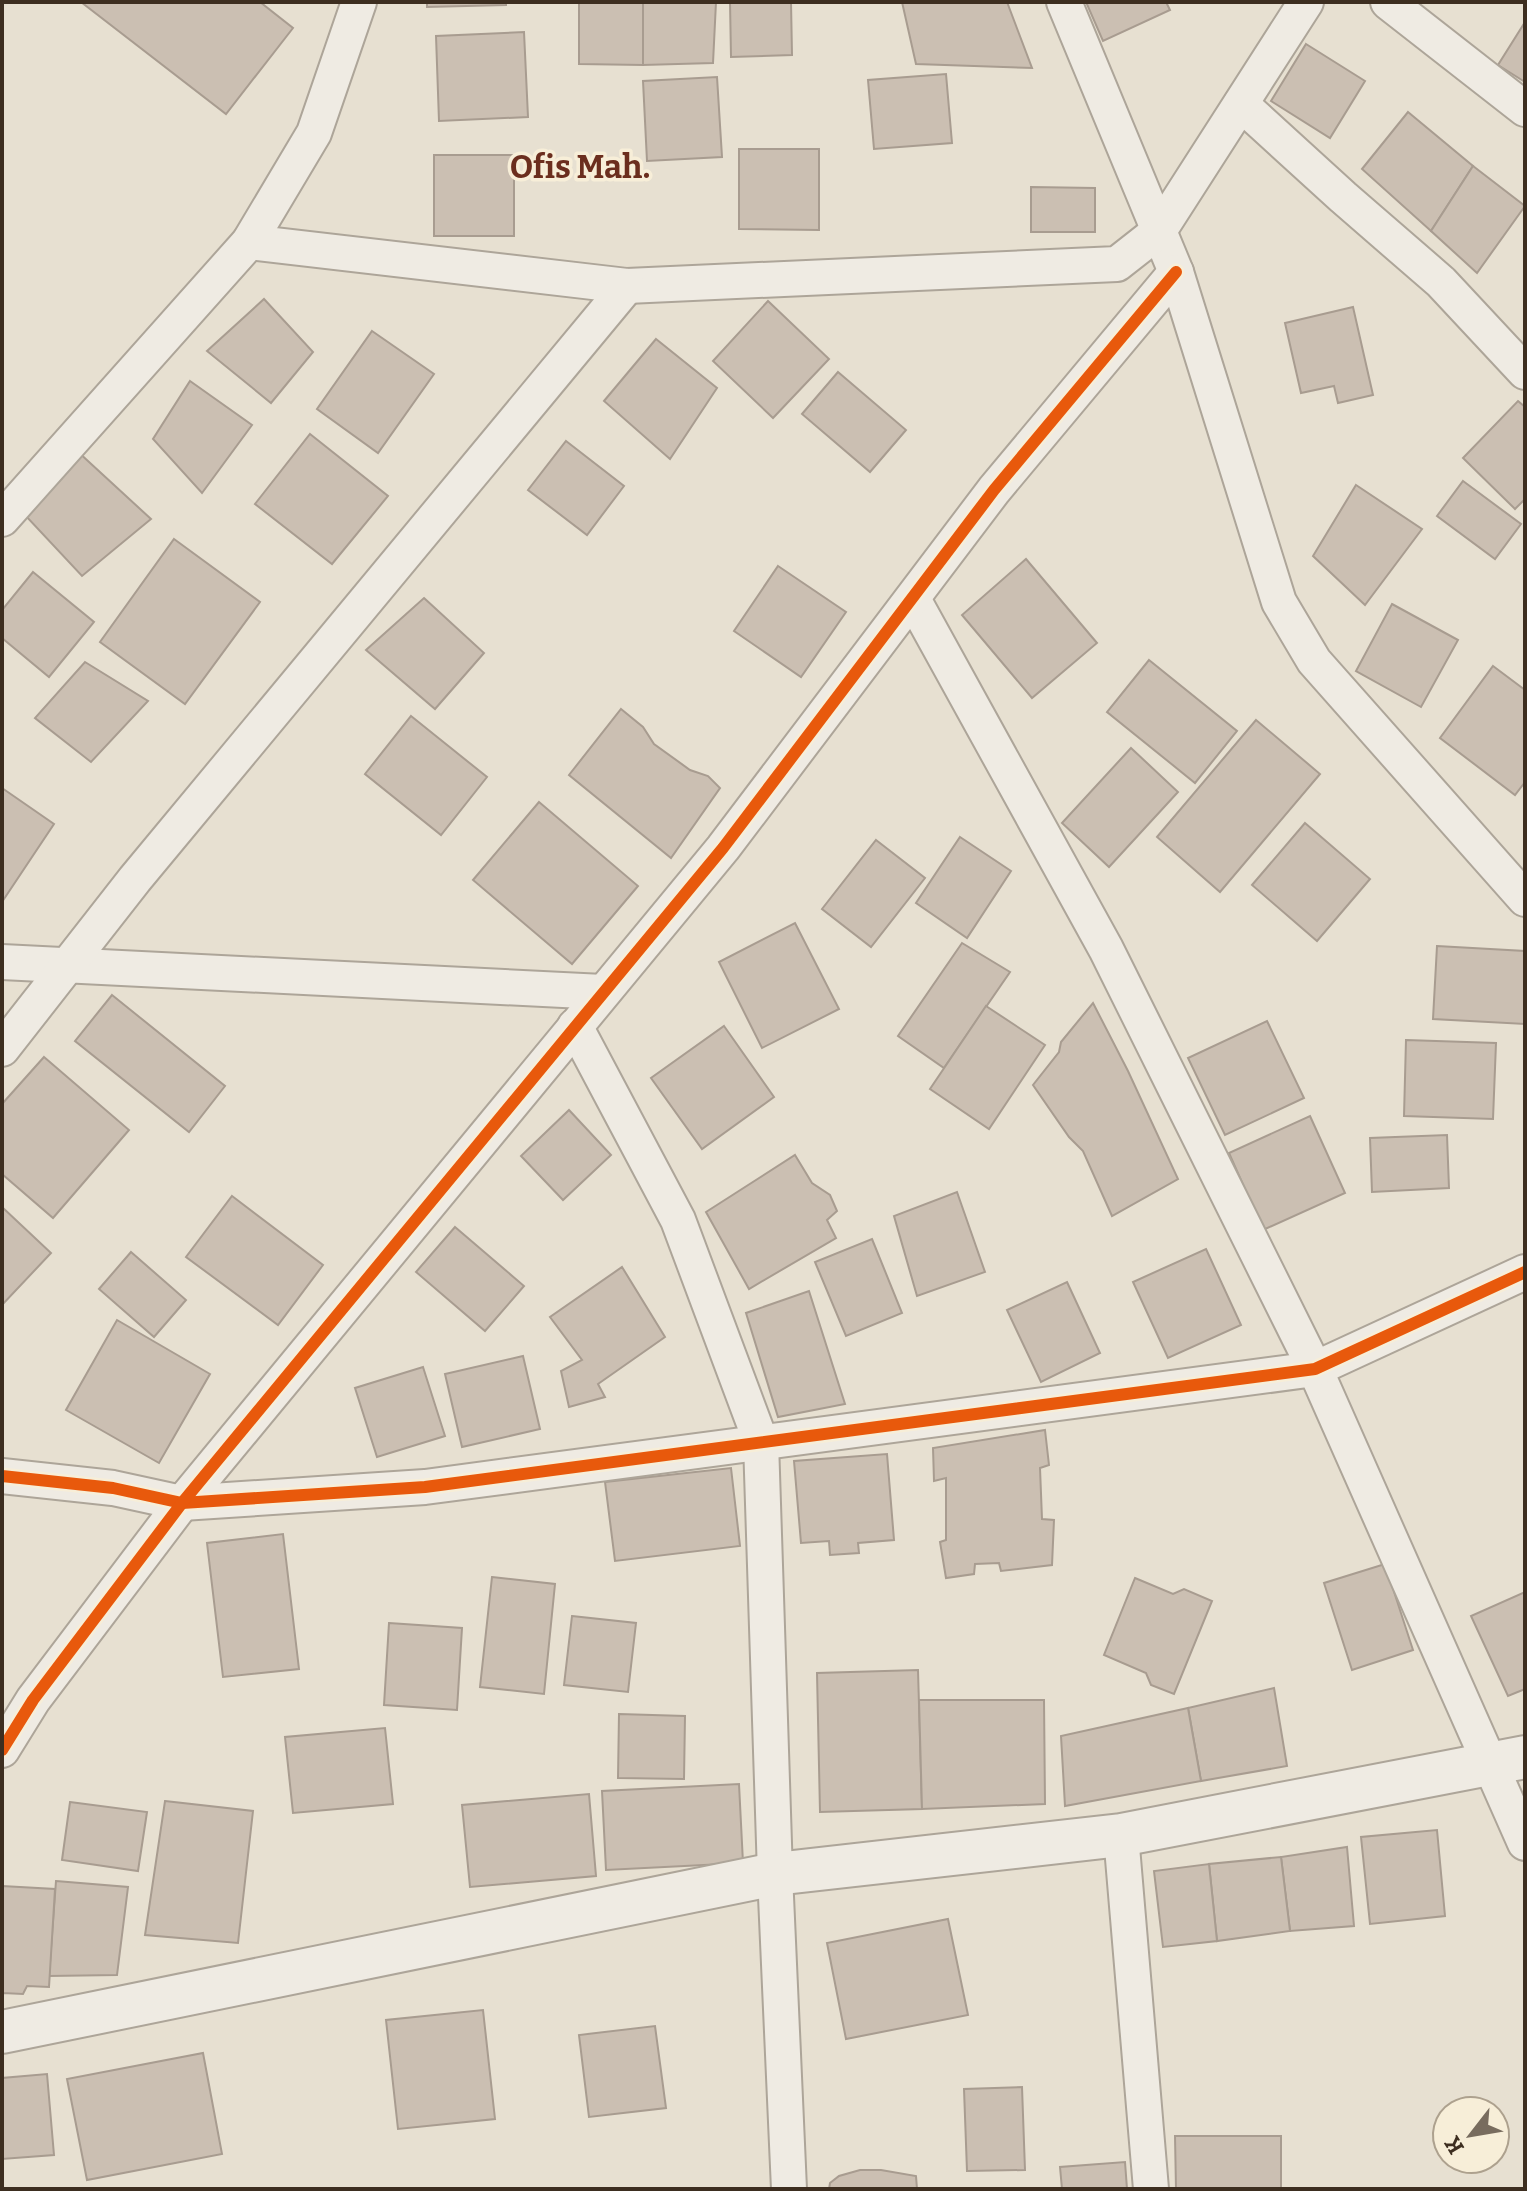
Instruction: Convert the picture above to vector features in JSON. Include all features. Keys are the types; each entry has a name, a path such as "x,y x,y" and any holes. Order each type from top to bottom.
{"street":[{"path":"2,519 249,242 314,133 359,2"},
{"path":"1064,2 1176,272 1279,602 1314,661 1524,895"},
{"path":"249,242 627,286 1117,264 1159,231 1306,2"},
{"path":"1388,2 1525,109"},
{"path":"1241,104 1441,282 1525,372"},
{"path":"2,1750 33,1700 182,1503 723,848 994,490 1176,272"},
{"path":"2,1049 135,879 627,286"},
{"path":"913,599 1106,949 1508,1760 1525,1843"},
{"path":"2,962 603,992"},
{"path":"575,1026 678,1220 761,1442 789,2189"},
{"path":"2,1476 113,1488 182,1503 425,1487 1315,1369 1525,1272"},
{"path":"2,2032 775,1874 1121,1835 1508,1760"},
{"path":"1121,1835 1151,2189"}],"building":[{"path":"81,2 260,2 293,28 226,114"},
{"path":"427,2 506,2 506,5 427,7"},
{"path":"579,2 643,2 643,65 579,64"},
{"path":"643,2 716,2 713,63 643,65"},
{"path":"730,2 791,2 792,55 731,57"},
{"path":"902,2 1007,2 1032,68 916,64"},
{"path":"1086,2 1166,2 1170,10 1103,41"},
{"path":"1525,22 1525,82 1498,65"},
{"path":"524,32 528,117 439,121 436,36"},
{"path":"1306,44 1365,81 1330,138 1271,101"},
{"path":"946,74 952,143 874,149 868,80"},
{"path":"717,77 722,157 647,161 643,81"},
{"path":"1408,112 1473,166 1431,231 1362,169"},
{"path":"739,149 819,149 819,230 739,229"},
{"path":"434,155 514,155 514,236 434,236"},
{"path":"1473,166 1525,206 1477,273 1431,231"},
{"path":"1031,187 1095,188 1095,232 1031,232"},
{"path":"264,299 313,352 271,403 207,351"},
{"path":"768,301 829,359 773,418 713,361"},
{"path":"1353,307 1373,395 1338,403 1334,386 1301,393 1285,323"},
{"path":"372,331 434,374 378,453 317,409"},
{"path":"656,339 717,388 670,459 604,401"},
{"path":"838,372 906,430 870,472 802,414"},
{"path":"190,381 252,425 202,493 153,439"},
{"path":"1518,401 1525,407 1525,499 1515,509 1463,458"},
{"path":"310,434 388,496 332,564 255,504"},
{"path":"566,441 624,486 587,535 528,490"},
{"path":"76,450 151,519 82,576 24,514"},
{"path":"1463,481 1521,524 1495,559 1437,516"},
{"path":"1356,485 1422,529 1365,605 1313,556"},
{"path":"174,539 260,602 185,704 100,642"},
{"path":"1026,559 1097,643 1032,698 962,615"},
{"path":"778,566 846,612 801,677 734,631"},
{"path":"33,572 94,622 49,677 2,638 2,610"},
{"path":"424,598 484,653 435,709 366,650"},
{"path":"1392,604 1458,640 1421,707 1356,671"},
{"path":"1149,660 1237,731 1195,783 1107,712"},
{"path":"85,662 148,701 91,762 35,718"},
{"path":"1493,666 1525,690 1525,782 1515,795 1440,738"},
{"path":"621,709 643,727 654,744 690,770 708,776 720,788 671,858 569,775"},
{"path":"411,716 487,777 441,835 365,774"},
{"path":"1256,720 1320,774 1220,892 1157,837"},
{"path":"1131,748 1178,792 1109,867 1062,823"},
{"path":"2,788 54,824 2,902"},
{"path":"539,802 638,886 572,964 473,880"},
{"path":"1305,823 1370,879 1317,941 1252,885"},
{"path":"960,837 1011,871 967,938 916,903"},
{"path":"876,840 925,878 871,947 822,909"},
{"path":"795,923 839,1009 762,1048 719,962"},
{"path":"962,943 1010,972 944,1068 898,1036"},
{"path":"1437,946 1525,951 1525,1024 1433,1019"},
{"path":"112,995 225,1086 189,1132 75,1041"},
{"path":"1093,1003 1178,1179 1112,1216 1083,1151 1069,1137 1033,1085 1059,1052 1061,1042"},
{"path":"986,1006 1045,1045 989,1129 930,1089"},
{"path":"1267,1021 1304,1098 1225,1135 1188,1058"},
{"path":"724,1026 774,1097 702,1149 651,1078"},
{"path":"1406,1040 1496,1043 1493,1119 1404,1116"},
{"path":"44,1057 129,1130 53,1218 2,1174 2,1104"},
{"path":"569,1110 611,1155 563,1200 521,1156"},
{"path":"1310,1116 1345,1193 1263,1230 1229,1153"},
{"path":"1447,1135 1449,1188 1372,1192 1370,1138"},
{"path":"795,1155 812,1183 830,1195 837,1211 827,1220 836,1238 749,1289 706,1212"},
{"path":"957,1192 985,1272 917,1296 894,1216"},
{"path":"232,1196 323,1265 278,1325 186,1257"},
{"path":"2,1207 51,1253 2,1305"},
{"path":"455,1227 524,1286 485,1331 416,1272"},
{"path":"872,1239 902,1313 846,1336 815,1262"},
{"path":"1206,1249 1241,1325 1168,1358 1133,1282"},
{"path":"131,1252 186,1300 154,1337 99,1289"},
{"path":"622,1267 665,1337 598,1384 605,1397 569,1407 561,1371 582,1360 550,1317"},
{"path":"1067,1282 1100,1353 1041,1382 1007,1310"},
{"path":"809,1291 845,1404 778,1417 746,1313"},
{"path":"117,1320 210,1374 159,1463 66,1410"},
{"path":"523,1356 540,1429 462,1447 445,1374"},
{"path":"423,1367 445,1436 377,1457 355,1388"},
{"path":"1045,1430 1049,1465 1040,1468 1042,1519 1054,1520 1052,1565 1001,1571 999,1563 975,1564 974,1574 946,1578 940,1542 946,1540 946,1478 934,1481 933,1448"},
{"path":"887,1454 894,1540 858,1543 859,1553 830,1555 829,1541 801,1543 794,1461"},
{"path":"731,1468 740,1546 615,1561 605,1482"},
{"path":"283,1534 299,1669 223,1677 207,1543"},
{"path":"1385,1564 1413,1650 1352,1670 1324,1583"},
{"path":"492,1577 555,1584 544,1694 480,1687"},
{"path":"1135,1578 1173,1594 1184,1589 1212,1601 1174,1694 1151,1685 1146,1673 1104,1655"},
{"path":"1525,1592 1525,1689 1508,1696 1471,1616"},
{"path":"572,1616 636,1623 628,1692 564,1685"},
{"path":"389,1623 462,1628 457,1710 384,1705"},
{"path":"918,1670 922,1809 820,1812 817,1673"},
{"path":"1274,1688 1287,1766 1201,1781 1188,1708"},
{"path":"919,1700 1044,1700 1045,1804 922,1809"},
{"path":"1188,1708 1201,1781 1065,1806 1061,1736"},
{"path":"619,1714 685,1716 684,1779 618,1778"},
{"path":"385,1728 393,1804 293,1813 285,1737"},
{"path":"739,1784 743,1863 606,1870 602,1791"},
{"path":"589,1794 596,1876 470,1887 462,1805"},
{"path":"165,1801 253,1811 238,1943 145,1935"},
{"path":"70,1802 147,1812 138,1871 62,1860"},
{"path":"1437,1830 1445,1916 1370,1924 1361,1837"},
{"path":"1347,1847 1354,1926 1290,1931 1281,1857"},
{"path":"1281,1857 1290,1931 1217,1941 1209,1864"},
{"path":"1209,1864 1217,1941 1163,1947 1154,1871"},
{"path":"56,1881 128,1887 117,1975 49,1976"},
{"path":"2,1886 55,1889 49,1987 27,1986 23,1994 3,1993 3,2004"},
{"path":"948,1919 968,2015 846,2039 827,1943"},
{"path":"483,2010 495,2119 398,2129 386,2020"},
{"path":"655,2026 666,2108 589,2117 579,2035"},
{"path":"203,2053 222,2154 87,2180 67,2079"},
{"path":"47,2074 54,2155 2,2159 2,2078"},
{"path":"1022,2087 1025,2170 967,2171 964,2089"},
{"path":"1175,2136 1281,2136 1281,2189 1176,2189"},
{"path":"1125,2162 1127,2189 1062,2189 1060,2167"},
{"path":"860,2170 916,2176 917,2189 829,2189 830,2183 839,2176"}],"cycle path":[{"path":"2,1750 33,1700 182,1503 723,848 994,490 1176,272"},
{"path":"2,1476 113,1488 182,1503 425,1487 1315,1369 1525,1272"}],"district":[{"name":"Ofis Mah.","path":"580,167"}]}
